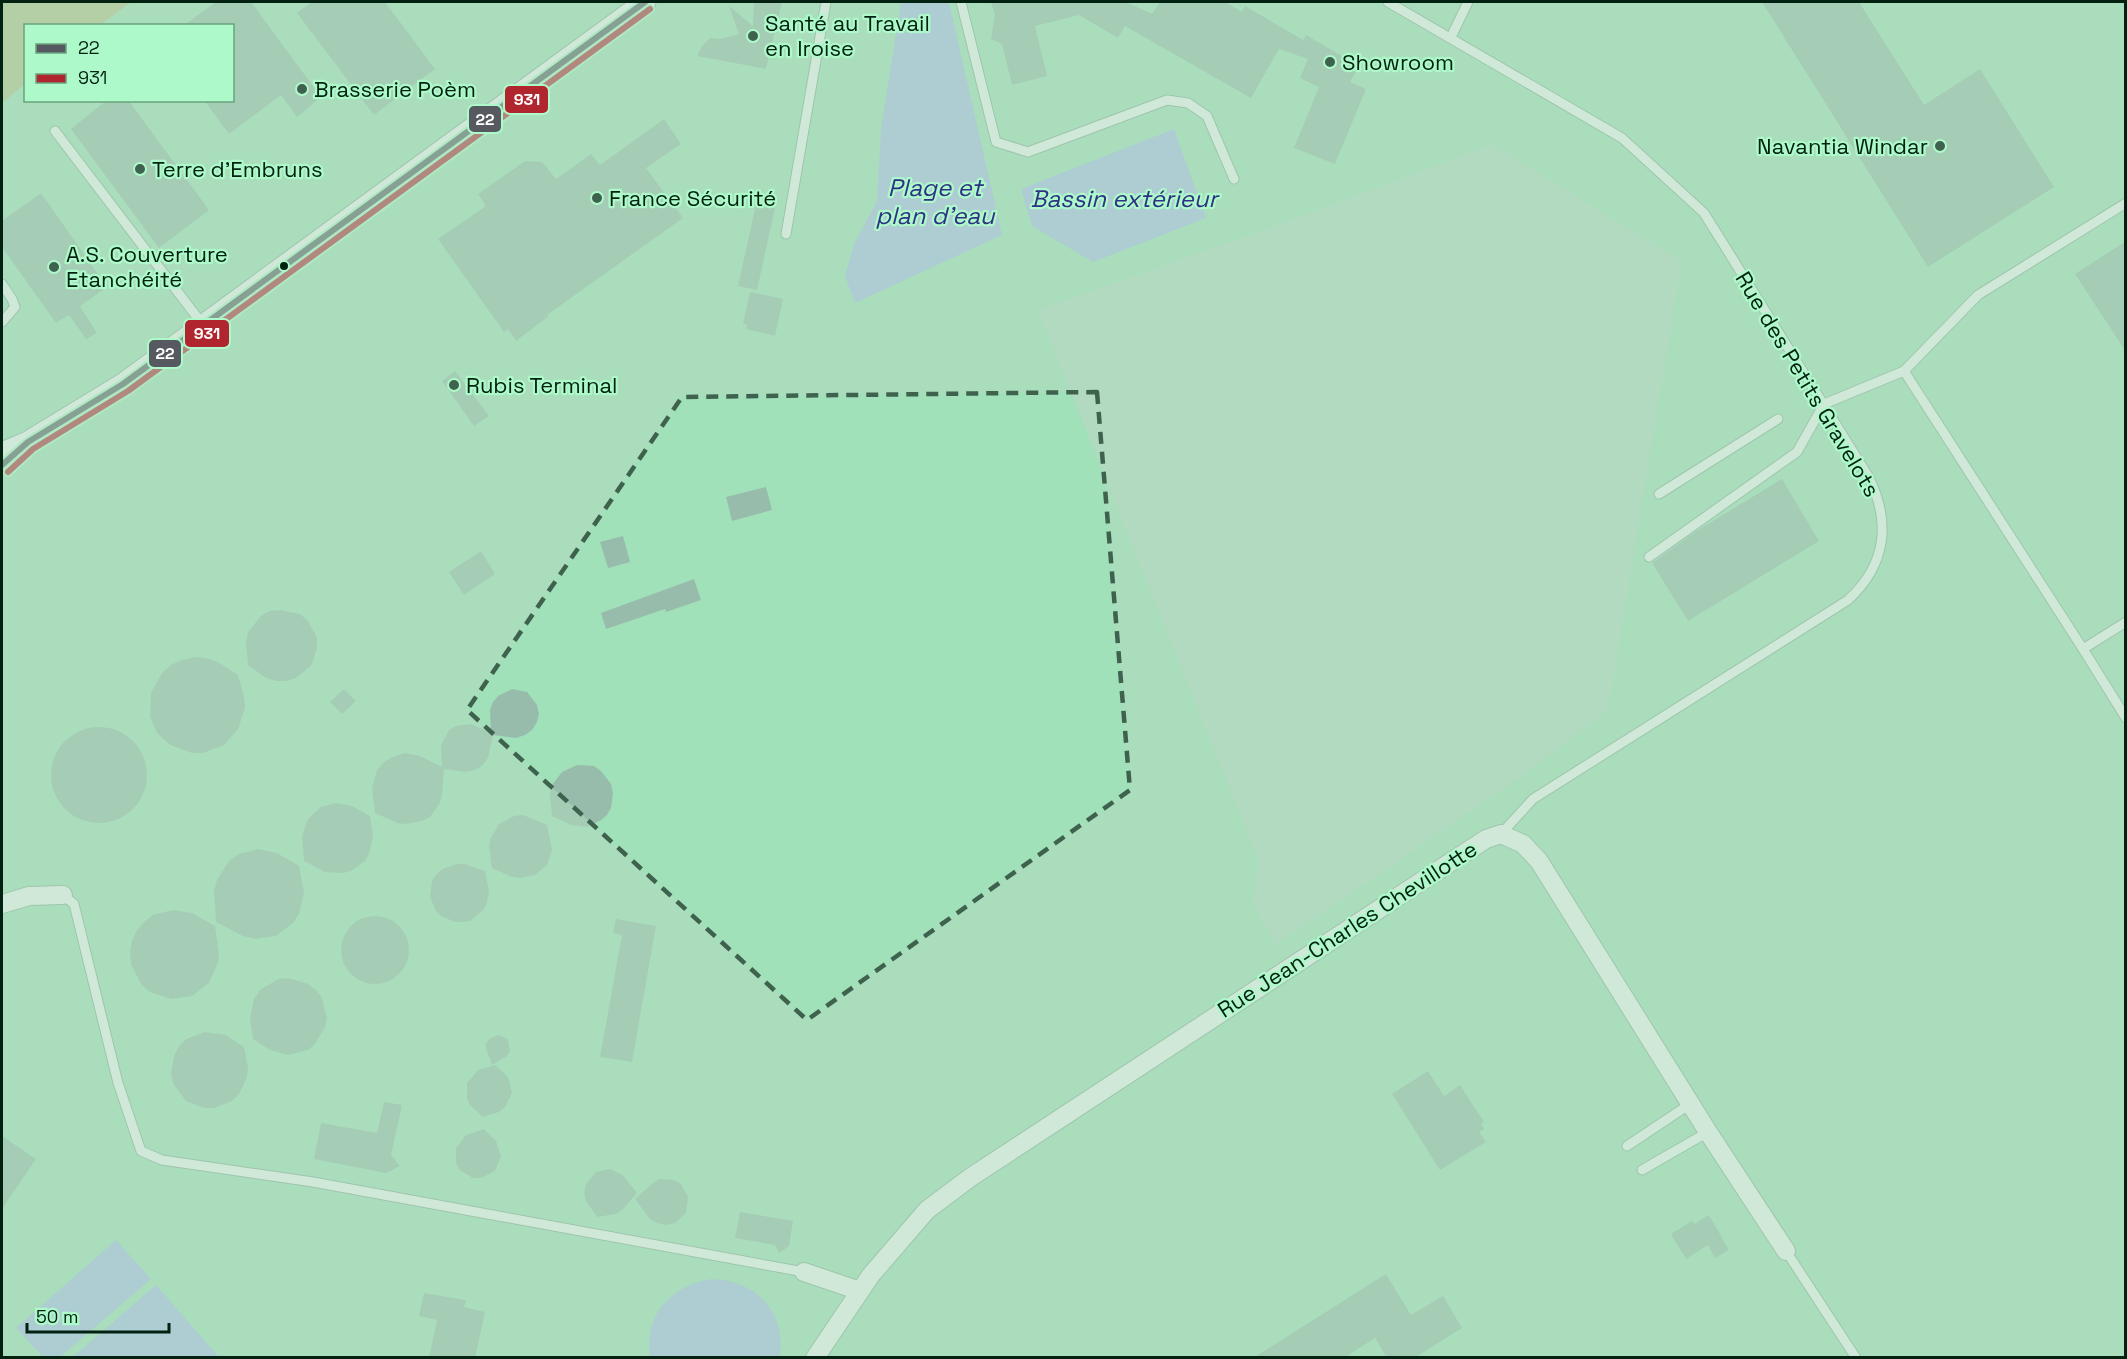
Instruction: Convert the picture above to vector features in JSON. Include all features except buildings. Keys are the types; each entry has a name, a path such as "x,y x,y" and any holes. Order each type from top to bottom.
{"street":[{"path":"2,453 28,442 123,384 645,2"},
{"path":"2,465 28,442"},
{"name":"Rue Jean-Charles Chevillotte","path":"815,1358 871,1275 927,1210 971,1177 1476,845 1501,834 1523,844 1539,861 1690,1104 1786,1251"},
{"path":"2,904 29,896 63,895"},
{"path":"804,1272 860,1291"}],"lane":[{"path":"786,234 826,2"},
{"path":"961,2 996,142 1028,152 1141,108 1167,100 1178,101 1188,103 1207,116 1234,179"},
{"name":"Rue des Petits Gravelots","path":"1388,2 1622,138 1704,213 1824,404 1868,476 1880,501 1883,534 1880,549 1865,582 1848,600 1533,799 1501,834"},
{"path":"1451,37 1468,2"},
{"path":"55,131 203,325"},
{"path":"1649,557 1797,452 1824,404 1904,371 1978,295 2126,202"},
{"path":"2,284 15,306 2,322"},
{"path":"1904,371 2126,718"},
{"path":"1659,494 1778,418"},
{"path":"2083,649 2126,622"},
{"path":"63,895 74,904 118,1083 141,1151 162,1160 313,1182 804,1272"},
{"path":"1627,1146 1690,1104"},
{"path":"1642,1170 1708,1132"},
{"path":"1786,1251 1856,1358"}],"highlighted area":[{"path":"1097,392 1130,790 807,1020 467,710 682,397"}],"shaded area":[{"path":"2,2 131,2 101,24 24,24 24,85 2,103"},
{"path":"131,2 2125,2 2125,1357 2,1358 2,103 24,84 24,102 234,102 234,24 100,24","holes":["1492,144 1682,261 1608,710 1518,779 1276,945 1252,902 1259,861 1038,310 1272,227"]}],"water":[{"name":"Plage et plan d'eau","path":"901,2 949,2 1002,235 855,303 845,276 854,244 877,201 881,129"},
{"name":"Bassin extérieur","path":"1174,129 1206,218 1093,262 1032,226 1021,189"},
{"path":"116,1240 151,1279 60,1357 43,1357 16,1328"},
{"path":"711,1279 742,1285 765,1301 773,1312 778,1326 781,1340 780,1357 650,1357 651,1328 663,1305 683,1288"},
{"path":"156,1285 219,1357 73,1357"}],"transit line":[{"name":"22","path":"2,465 28,442 123,384 645,2"},
{"name":"931","path":"8,472 33,449 128,391 650,9"}],"place":[{"name":"Santé au Travail en Iroise","path":"753,36"},
{"name":"Showroom","path":"1330,62"},
{"name":"Brasserie Poèm","path":"302,89"},
{"name":"Navantia Windar","path":"1940,146"},
{"name":"Terre d'Embruns","path":"140,169"},
{"name":"France Sécurité","path":"597,198"},
{"name":"A.S. Couverture Etanchéité","path":"54,267"},
{"name":"Rubis Terminal","path":"454,385"}]}
